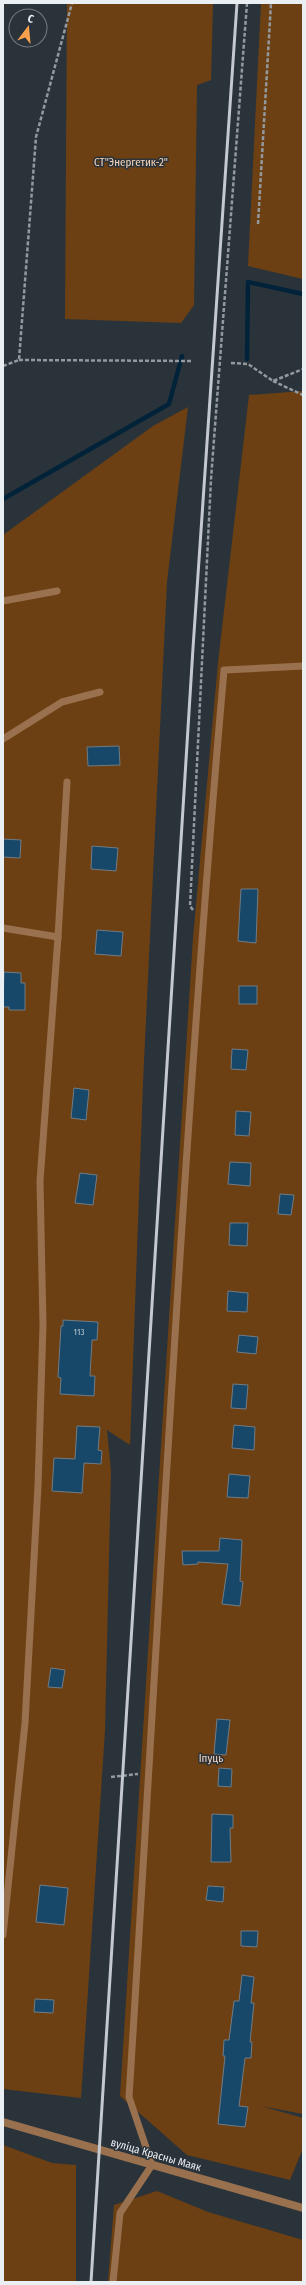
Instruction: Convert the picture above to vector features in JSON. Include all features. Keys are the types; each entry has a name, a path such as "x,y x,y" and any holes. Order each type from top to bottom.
{"street":[{"name":"вуліца Красны Маяк","path":"3,2122 303,2208"}],"lane":[{"path":"3,601 57,590"},
{"path":"113,2282 120,2213 152,2165 129,2097 166,1471 204,925 224,670 303,666"},
{"path":"3,739 62,702 100,692"},
{"path":"3,1936 24,1723 38,1494 43,1325 40,1181 58,937 67,782"},
{"path":"3,928 58,937"}],"path":[{"path":"19,360 36,137 72,3"},
{"path":"204,925 190,906 191,882 211,479 247,3"},
{"path":"258,224 271,3"},
{"path":"3,366 19,360 192,361"},
{"path":"231,363 248,364 273,381 303,395"},
{"path":"273,381 303,369"},
{"path":"111,1777 124,1774 149,1774"}],"green space":[{"name":"СТ\"Энергетик-2\"","path":"67,3 213,3 211,80 197,85 194,305 181,323 65,319"},
{"path":"261,3 303,3 303,279 248,266"},
{"name":"Іпуць","path":"303,391 303,2114 261,2106 303,2118 303,2148 290,2180 187,2155 120,2096 193,938 218,663 249,395"},
{"path":"188,407 167,582 143,1082 130,1445 107,1430 111,1471 105,1730 81,2098 3,2089 3,535 153,426"},
{"path":"3,2145 52,2163 76,2165 76,2282 3,2282"},
{"path":"157,2191 208,2212 303,2240 303,2282 108,2282 114,2205"}],"building":[{"path":"119,746 120,765 88,766 87,747"},
{"path":"3,839 21,840 20,858 3,857"},
{"path":"92,846 118,848 116,871 91,869"},
{"path":"241,889 258,889 256,943 238,941"},
{"path":"97,930 123,932 121,956 95,954"},
{"path":"4,972 21,973 21,983 25,983 25,1010 9,1010 9,1007 3,1007"},
{"path":"239,986 257,986 257,1004 239,1004"},
{"path":"232,1049 248,1050 246,1070 231,1069"},
{"path":"74,1088 89,1090 86,1120 71,1118"},
{"path":"236,1111 251,1112 249,1136 235,1135"},
{"path":"230,1162 251,1163 250,1186 228,1184"},
{"path":"80,1173 97,1175 93,1205 75,1203"},
{"path":"280,1194 294,1195 291,1215 278,1214"},
{"path":"230,1223 248,1223 247,1246 229,1245"},
{"path":"228,1291 248,1293 247,1312 227,1311"},
{"path":"63,1320 98,1322 97,1340 92,1340 90,1376 95,1376 94,1396 60,1394 61,1378 58,1377 61,1326 63,1326"},
{"path":"239,1335 258,1337 256,1354 237,1352"},
{"path":"233,1384 248,1385 246,1409 231,1408"},
{"path":"234,1425 255,1427 254,1450 232,1448"},
{"path":"77,1426 100,1427 98,1450 102,1451 101,1464 84,1463 82,1493 52,1491 54,1458 75,1459"},
{"path":"229,1474 250,1476 248,1498 227,1497"},
{"path":"220,1538 242,1540 240,1581 243,1582 240,1606 222,1604 228,1564 198,1562 198,1564 183,1565 182,1551 219,1551"},
{"path":"51,1668 65,1670 62,1688 48,1687"},
{"path":"217,1719 230,1720 226,1755 214,1754"},
{"path":"219,1768 232,1769 231,1787 218,1786"},
{"path":"212,1814 233,1815 233,1828 230,1828 231,1862 211,1862"},
{"path":"40,1885 68,1888 64,1925 36,1922"},
{"path":"208,1886 224,1887 223,1902 206,1900"},
{"path":"241,1931 258,1931 257,1947 241,1946"},
{"path":"242,1975 254,1977 251,2003 254,2003 250,2042 252,2042 251,2058 245,2058 239,2106 248,2107 245,2127 218,2124 225,2056 223,2056 224,2040 229,2040 234,2001 239,2001"},
{"path":"35,1999 54,2000 53,2013 34,2012"}],"waterway":[{"path":"247,359 248,282 303,294"},
{"path":"3,499 169,404 182,356"}],"railway":[{"path":"91,2282 193,648 237,3"}]}
